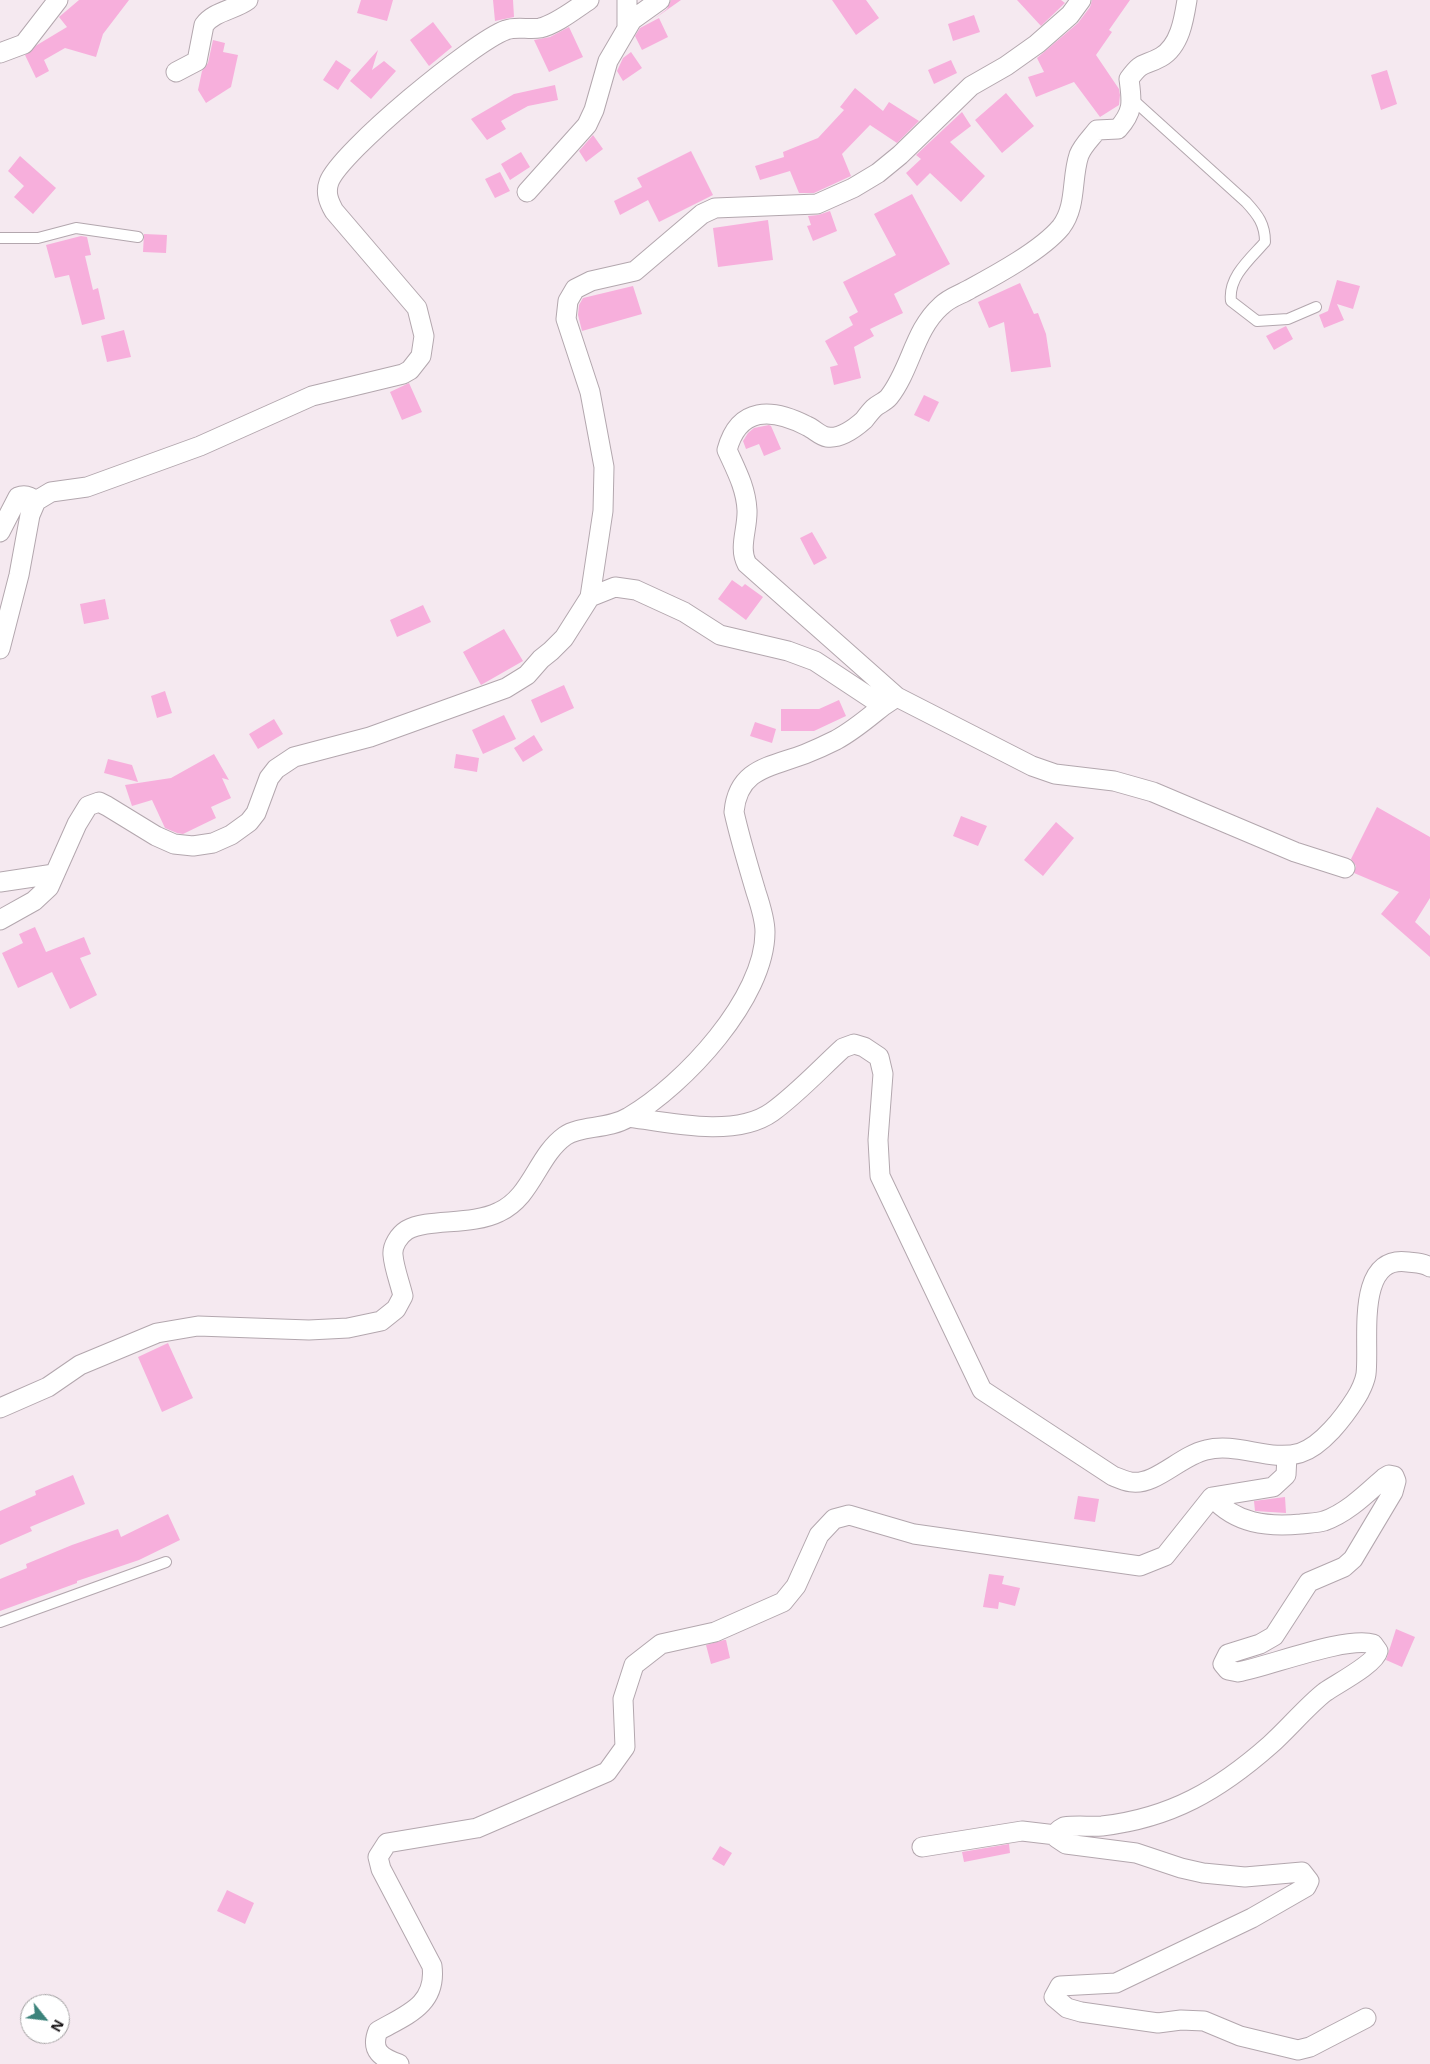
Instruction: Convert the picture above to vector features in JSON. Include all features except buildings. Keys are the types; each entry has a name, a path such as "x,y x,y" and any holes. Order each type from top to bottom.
{"street":[{"path":"0,53 24,44 58,0"},
{"path":"176,72 197,61 204,25 207,21 219,14 237,8 248,0"},
{"path":"0,649 19,575 30,515 36,501 51,492 87,487 174,456 312,396 381,381 410,370 421,356 423,346 422,323 417,308 334,211 327,195 328,184 334,172 370,132 467,55 496,35 510,29 542,27 590,0"},
{"path":"627,0 627,28"},
{"path":"527,192 587,125 608,61 627,28 637,16 660,0"},
{"path":"0,920 43,895 88,806 99,802 156,836 174,844 199,845 213,843 231,835 249,822 256,813 270,778 285,762 305,753 370,737 506,688 527,675 564,638 590,597 603,511 604,467 590,392 566,319 568,301 575,289 591,281 635,271 702,214 715,208 817,204 852,188 878,173 900,155 971,86 1006,66 1037,44 1070,15 1082,0"},
{"path":"890,702 747,564 742,556 747,532 745,489 728,450 730,439 736,429 750,416 772,413 807,426 825,437 839,436 859,423 874,407 888,398 908,362 920,331 939,307 949,299 968,290 1024,256 1060,228 1069,213 1080,154 1097,130 1118,129 1122,124 1132,107 1129,79 1139,65 1162,56 1170,47 1181,30 1187,0"},
{"path":"0,532 18,497 22,495 30,496 36,501"},
{"path":"590,597 616,587 636,590 684,612 720,634 755,642 815,661 890,702 1032,766 1055,774 1114,781 1153,792 1295,852 1345,868"},
{"path":"0,1408 48,1387 80,1365 157,1333 176,1328 207,1326 309,1330 348,1328 381,1321 396,1309 403,1296 393,1254 399,1236 416,1227 485,1218 501,1212 521,1196 557,1143 566,1135 576,1130 611,1126 629,1117 680,1077 716,1041 739,1008 759,969 765,931 734,812 735,796 754,773 768,765 805,754 836,740 853,730 890,702"},
{"path":"0,882 54,874"},
{"path":"629,1117 676,1124 733,1127 771,1112 843,1048 854,1044 864,1047 878,1057 883,1074 878,1140 880,1176 982,1390 1113,1476 1132,1483 1152,1479 1182,1458 1206,1449 1232,1448 1287,1456 1302,1452 1330,1432 1358,1396 1366,1376 1368,1296 1378,1275 1387,1265 1400,1261 1430,1267"},
{"path":"400,2064 385,2059 376,2050 374,2041 378,2031 420,2008 434,1981 432,1966 381,1869 378,1857 387,1843 477,1828 606,1772 625,1747 623,1699 634,1665 661,1644 715,1632 783,1602 796,1586 819,1535 834,1519 849,1515 914,1534 1140,1566 1165,1556 1212,1497 1273,1487 1286,1475 1287,1456"},
{"path":"1056,1835 1064,1826 1101,1826 1124,1822 1172,1809 1197,1799 1268,1747 1323,1693 1353,1672 1367,1666 1377,1656 1378,1652 1373,1644 1361,1642 1333,1647 1238,1672 1228,1670 1223,1664 1228,1654 1260,1644 1274,1636 1309,1582 1344,1567 1353,1559 1393,1492 1396,1481 1394,1476 1384,1478 1355,1504 1324,1521 1283,1526 1265,1525 1240,1519 1220,1506 1212,1497"},
{"path":"922,1847 1022,1832 1056,1835 1057,1838 1066,1844 1136,1853 1180,1868 1203,1873 1244,1877 1302,1872 1309,1881 1306,1887 1252,1918 1116,1983 1060,1986 1054,1997 1067,2008 1082,2012 1158,2023 1186,2020 1204,2021 1240,2036 1298,2050 1310,2047 1366,2018"}],"lane":[{"path":"1131,98 1246,202 1260,218 1265,228 1265,242 1234,279 1230,290 1231,301 1257,321 1288,319 1316,307"},
{"path":"0,238 38,238 76,228 138,237"},
{"path":"0,1622 166,1562"}]}
